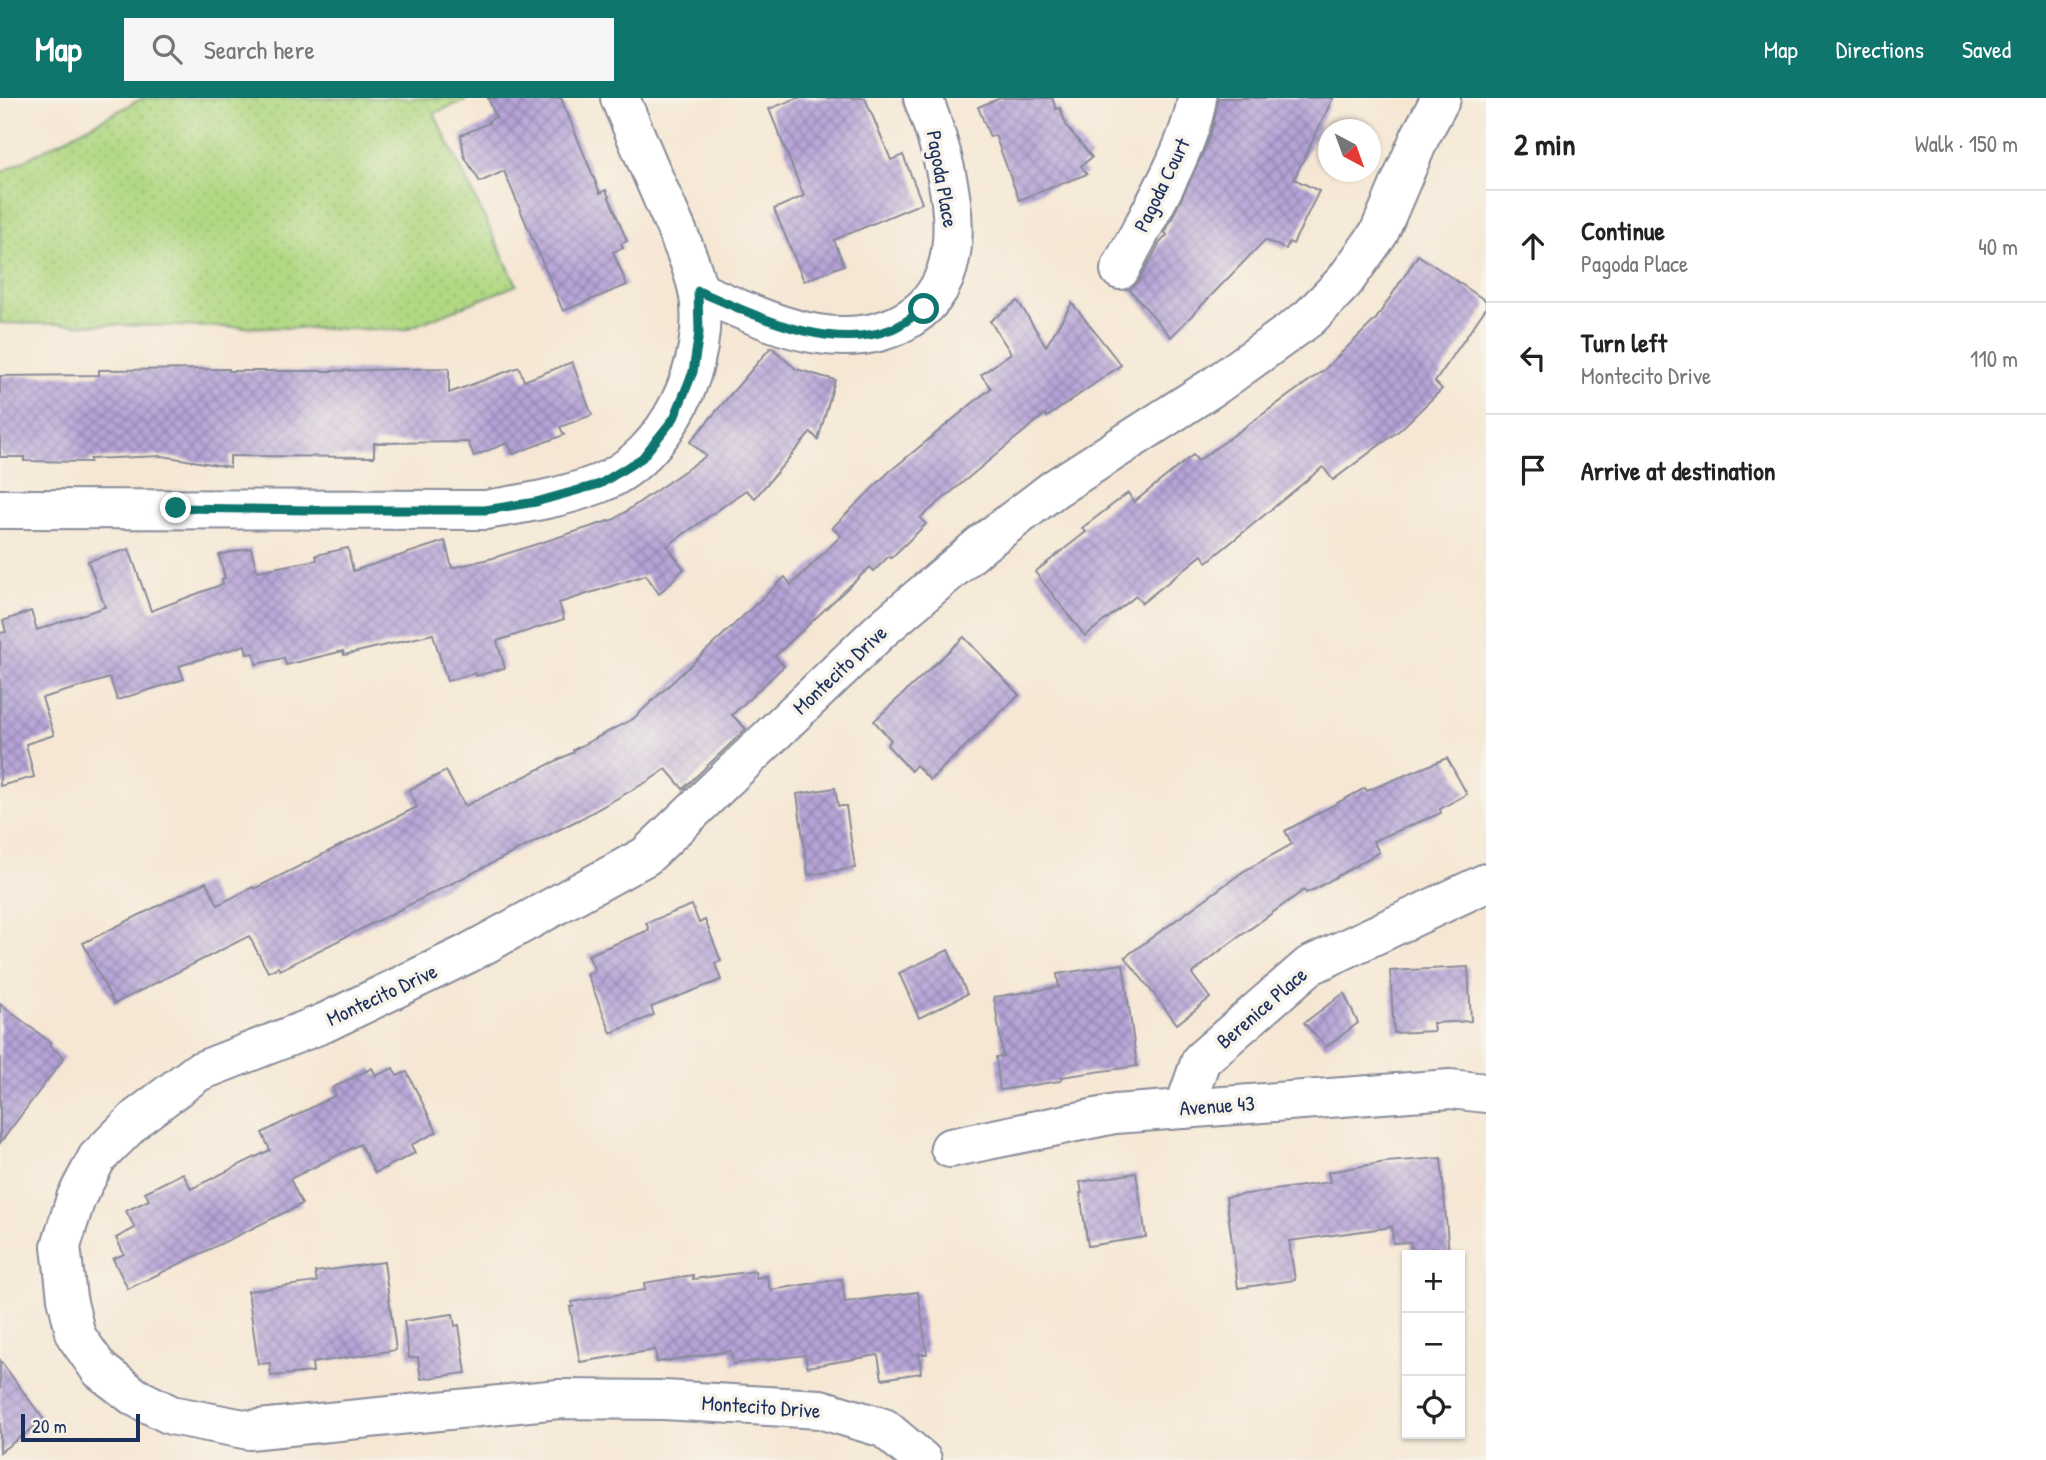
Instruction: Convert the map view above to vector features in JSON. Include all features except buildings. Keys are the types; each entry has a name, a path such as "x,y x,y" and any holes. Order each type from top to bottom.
{"street":[{"path":"0,509 485,510 536,502 600,484 642,458 674,418 693,372 699,333 698,291 684,248 620,98"},
{"name":"Pagoda Place","path":"698,291 771,321 817,334 861,336 893,329 924,309 944,280 953,245 952,206 939,139 923,98"},
{"name":"Pagoda Court","path":"1120,270 1171,171 1195,114 1197,98"},
{"name":"Montecito Drive","path":"922,1460 884,1428 820,1409 746,1407 663,1400 559,1399 248,1430 171,1415 135,1397 100,1370 76,1336 67,1298 61,1246 75,1198 97,1158 137,1118 198,1072 324,1023 467,954 646,856 881,630 982,544 1054,489 1216,386 1309,318 1344,282 1380,233 1420,137 1441,98"},
{"name":"Berenice Place","path":"1184,1109 1201,1060 1309,966 1486,883"},
{"name":"Avenue 43","path":"950,1148 1115,1114 1450,1088 1486,1093"}],"green space":[{"path":"143,98 464,98 465,101 434,113 517,285 404,330 0,323 0,173"}],"route":[{"path":"176,508 485,510 536,502 600,484 642,458 674,418 693,372 699,333 698,291 771,321 817,334 861,336 893,329 924,309"}]}
